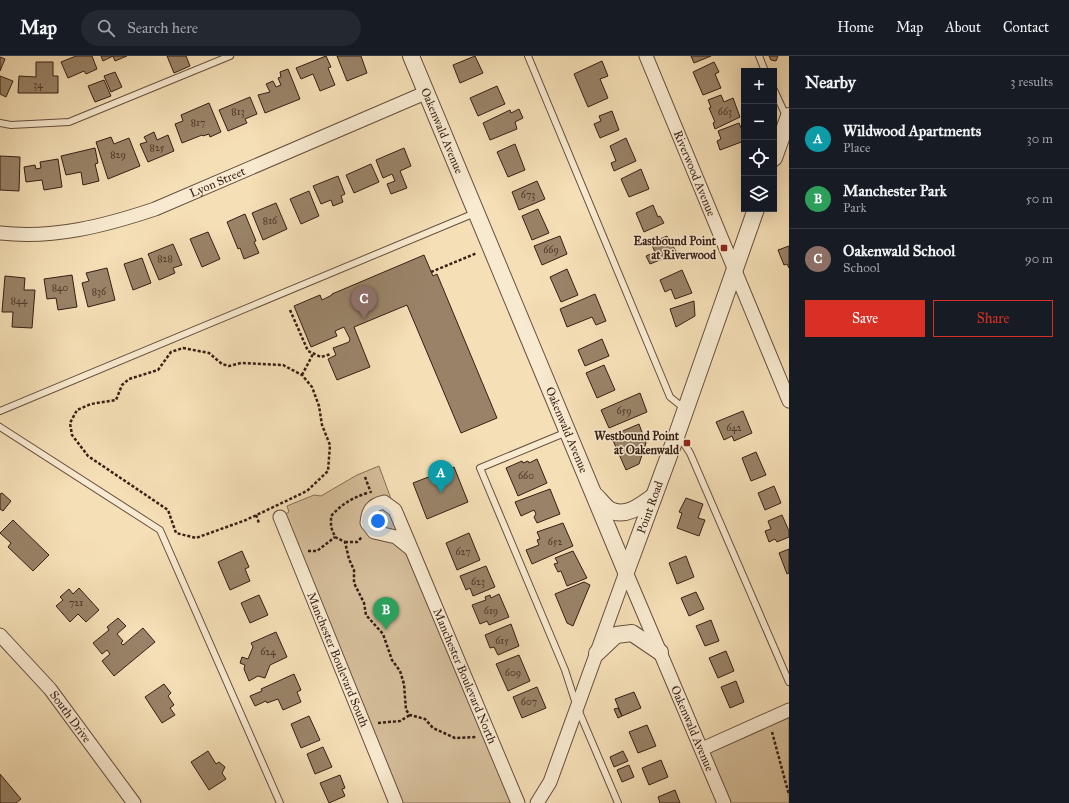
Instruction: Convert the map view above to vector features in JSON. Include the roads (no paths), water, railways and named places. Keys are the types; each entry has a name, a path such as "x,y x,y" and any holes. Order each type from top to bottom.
{"street":[{"name":"Oakenwald Avenue","path":"411,56 425,93 592,492 724,803"},
{"name":"Riverwood Avenue","path":"646,56 789,401"},
{"name":"Lyon Street","path":"0,233 39,235 75,231 115,223 155,209 425,93"},
{"path":"777,150 789,120"},
{"name":"Point Road","path":"537,803 550,782 677,434 755,212"},
{"path":"592,492 610,510 625,512 636,509 654,496"},
{"name":"Manchester Boulevard South","path":"280,517 396,803"},
{"name":"Manchester Boulevard North","path":"412,550 518,803"},
{"path":"597,653 616,635 632,633 660,652"},
{"name":"South Drive","path":"0,635 50,690 134,803"},
{"path":"702,749 789,710"}],"lane":[{"path":"0,123 10,126 68,122 230,56"},
{"path":"528,56 670,397 685,410"},
{"path":"758,56 764,68"},
{"path":"777,96 789,120"},
{"path":"0,411 476,213"},
{"path":"0,427 160,530 280,803"},
{"path":"567,432 480,468 565,670 577,707 618,803"},
{"path":"677,434 690,453 789,682"}],"place":[{"name":"Eastbound Point at Riverwood","path":"724,248"},
{"name":"Oakenwald School","path":"364,319"},
{"name":"Westbound Point at Oakenwald","path":"687,443"},
{"name":"Wildwood Apartments","path":"441,493"},
{"name":"Manchester Park","path":"386,630"}]}
